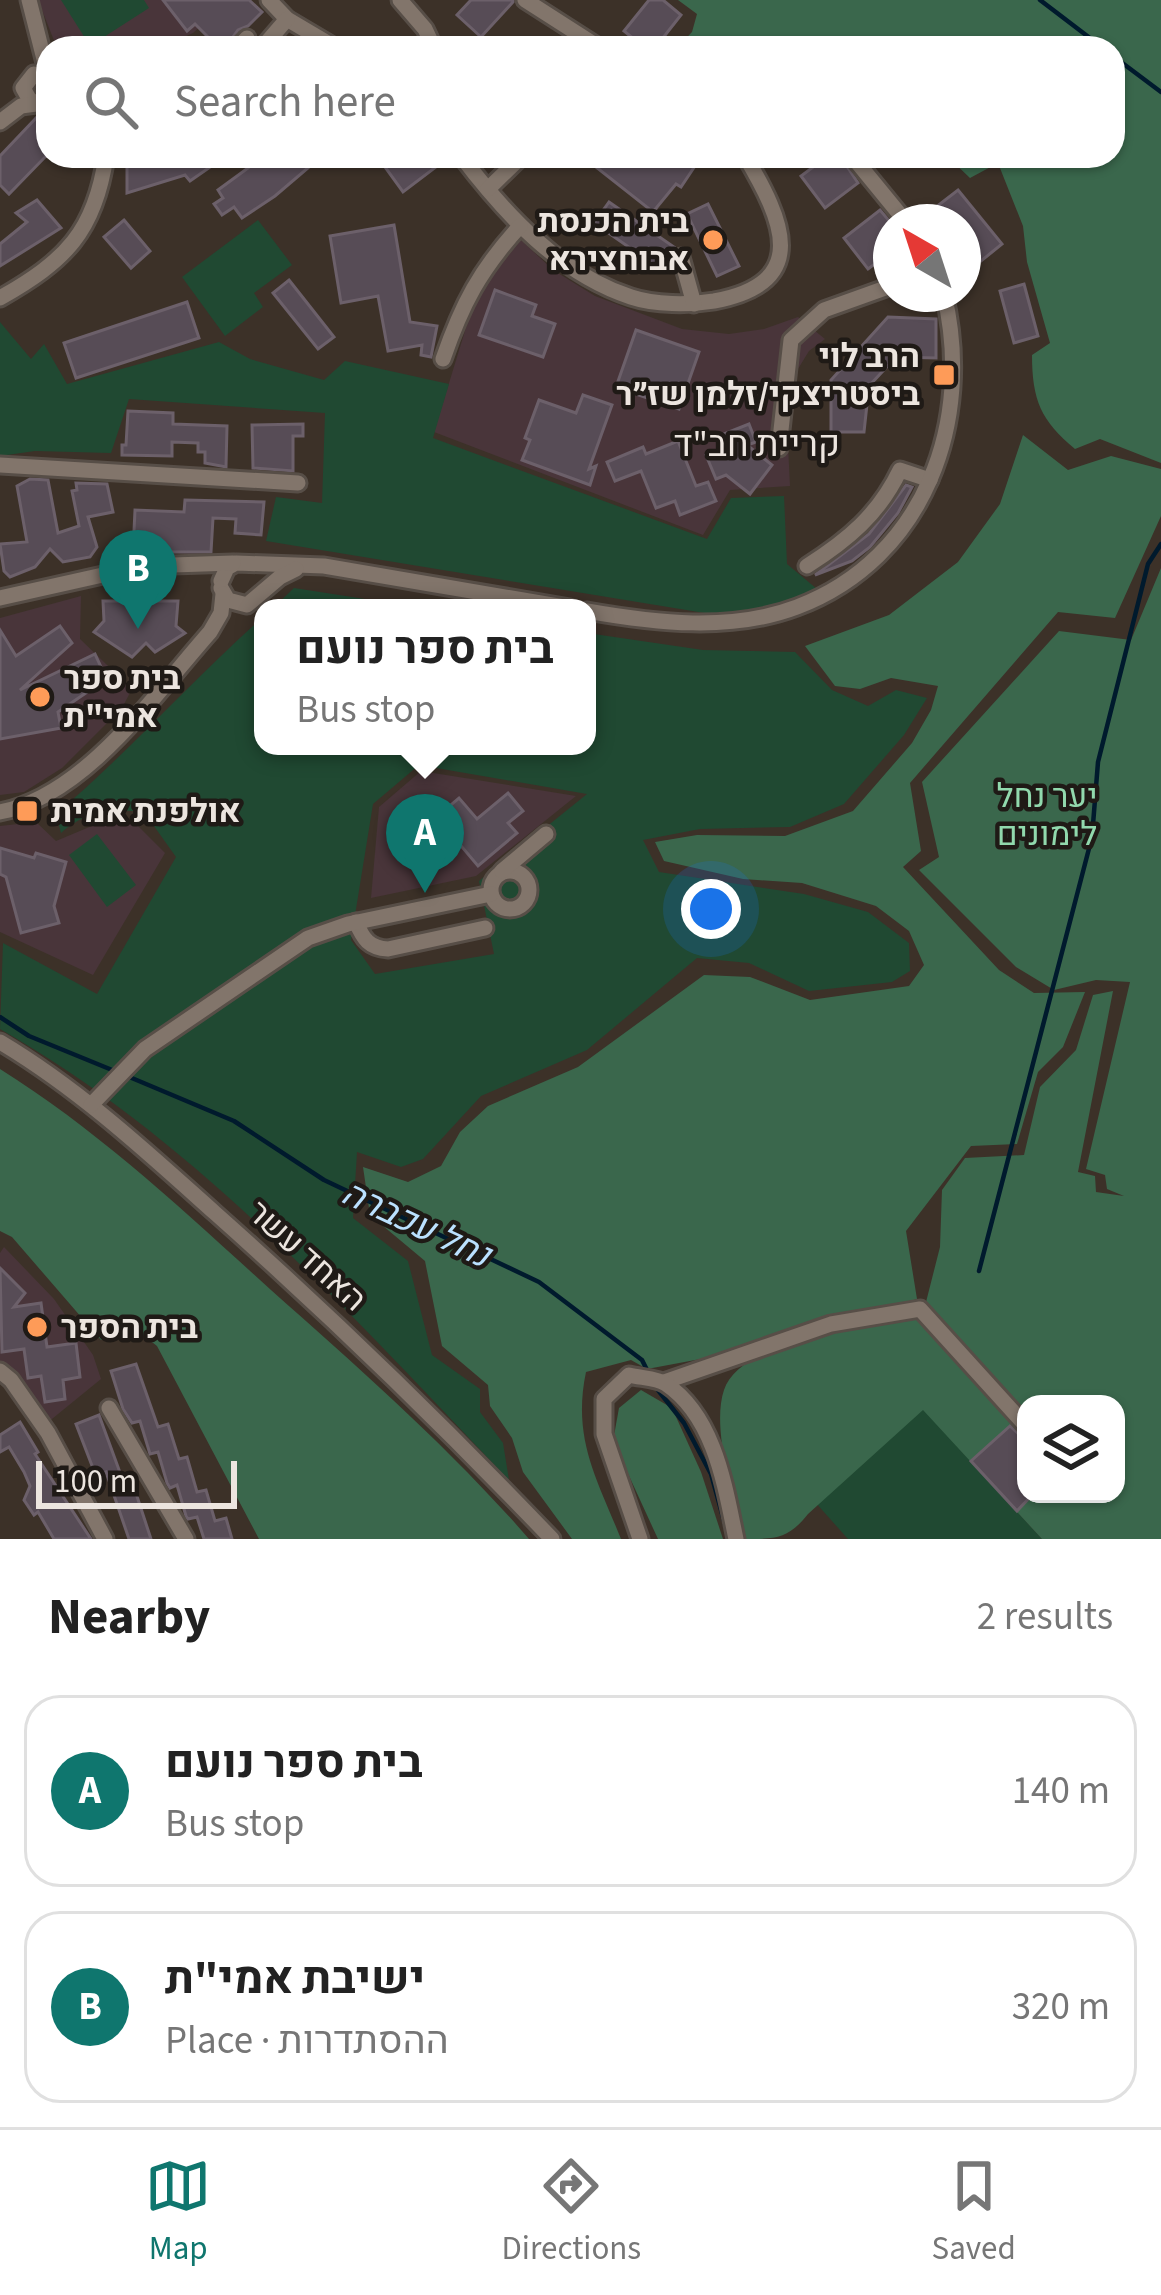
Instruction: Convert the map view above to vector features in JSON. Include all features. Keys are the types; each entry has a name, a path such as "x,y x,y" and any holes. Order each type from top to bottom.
{"street":[{"path":"29,0 38,36"},
{"path":"269,0 286,20 315,36"},
{"path":"400,0 428,36"},
{"path":"525,0 581,36"},
{"path":"261,36 286,20"},
{"path":"36,74 25,82 26,98 36,102"},
{"path":"0,122 21,106 36,105"},
{"path":"94,168 100,189"},
{"path":"0,298 64,254 89,222 104,168"},
{"path":"471,168 520,226 607,286 634,298 694,304 745,295 761,286 776,268 782,235 775,209 753,168"},
{"path":"488,189 509,168"},
{"path":"862,168 891,204"},
{"path":"443,359 472,285 520,226"},
{"path":"681,257 694,304"},
{"path":"779,448 791,340 824,310 873,292"},
{"path":"596,613 706,623 796,608 880,554 920,502 947,427 955,381 948,312"},
{"path":"0,465 298,483"},
{"path":"807,566 859,528 885,500 901,470 930,480"},
{"path":"0,812 46,797 77,777 205,638 219,620 227,568 247,563"},
{"path":"247,563 262,575 263,587 254,599"},
{"path":"0,598 116,570 247,563 316,566 515,599"},
{"path":"184,564 199,567 235,604 253,601"},
{"path":"255,599 280,577 316,566"},
{"path":"205,638 253,601"},
{"path":"496,876 515,871 525,879 529,891 521,905 508,909 497,905 491,893 496,876 546,834"},
{"path":"91,1105 134,1058 289,949 327,929 491,893"},
{"path":"356,922 374,948 388,949 485,928"},
{"name":"האחד עשר","path":"0,1042 91,1105 330,1315 552,1539"},
{"path":"658,1381 831,1324 920,1309 1017,1416"},
{"path":"0,1371 48,1433 56,1455"},
{"path":"640,1539 604,1434 604,1399 629,1375 658,1381 691,1410 711,1441 736,1539"},
{"path":"0,1383 56,1455 105,1539"},
{"path":"109,1408 186,1539"}],"shaded area":[{"path":"38,0 229,0 186,36 52,36"},
{"path":"521,240 553,270 595,296 682,329 729,334 798,317 825,339 809,351 790,382 786,404 790,486 730,490 703,535 434,432 476,295"},
{"path":"81,596 80,639 132,689 122,708 62,768 24,792 0,795 0,618"},
{"path":"421,771 576,796 476,876 371,898 379,807"},
{"path":"126,820 165,853 93,975 0,932 0,826 36,822 56,841 99,823"},
{"name":"בית הספר","path":"4,1247 54,1299 93,1355 101,1379 47,1423 17,1378 0,1364 0,1253"}],"green space":[{"path":"61,0 144,0 149,8 106,36 84,36"},
{"path":"678,0 1161,0 1161,463 1100,439 1075,449 1046,419 1034,385 1032,355 1050,343 1027,262 1023,226 1000,168 1125,168 1125,36 688,36 697,14"},
{"path":"960,168 989,168 970,178"},
{"path":"258,220 292,265 254,293 263,307 225,336 182,277"},
{"path":"0,322 31,359 44,344 67,384 219,342 250,359 324,380 345,361 449,384 433,438 707,539 731,498 784,496 787,564 829,599 729,617 266,541 276,497 322,503 325,413 129,399 111,453 35,451 0,456"},
{"path":"1023,435 1068,470 1111,456 1161,469 1161,516 1115,618 1058,612 910,783 921,851 903,867 999,970 1034,993 1085,992 1063,1047 1038,1072 1017,1144 971,1146 906,1231 917,1299 738,1352 647,1369 631,1360 586,1372 582,1418 589,1458 621,1539 572,1539 523,1472 512,1438 490,1406 488,1385 442,1346 425,1261 370,1215 363,1167 408,1182 441,1166 460,1132 488,1106 578,1067 704,975 750,977 810,1000 909,986 924,965 909,931 876,906 802,883 743,879 664,861 655,842 697,835 785,836 853,811 912,743 938,686 891,678 860,689 835,686 805,646 889,615 958,562 1000,504"},
{"name":"יער נחל לימונים","path":"1161,568 1161,1539 1042,1539 923,1410 788,1533 742,1539 720,1424 724,1390 735,1373 754,1358 809,1336 918,1313 1017,1423 1017,1503 1125,1503 1125,1395 1017,1395 1017,1405 925,1306 940,1247 942,1190 965,1158 1024,1155 1040,1087 1076,1050 1093,995 1113,991 1078,1172 1095,1176 1096,1192 1124,1196 1107,1189 1105,1175 1086,1169 1130,982 1096,980 1054,990 1016,967 919,870 939,857 922,782 1059,631 1131,640"},
{"path":"294,588 365,599 282,599"},
{"path":"254,625 254,755 596,755 596,634 703,650 795,652 832,690 868,706 896,690 927,698 904,735 844,804 790,827 700,829 643,840 659,872 804,894 868,912 909,943 910,971 892,982 809,991 749,963 697,958 587,1050 481,1096 423,1159 401,1167 357,1152 353,1218 408,1261 432,1355 480,1389 480,1412 503,1443 509,1480 331,1295 207,1178 72,1074 0,1029 3,943 97,994 176,857 144,812 100,813 61,833 56,814","holes":["419,765 587,794 479,881 494,954 375,974 351,940 373,804"]},
{"path":"97,834 136,885 107,907 69,855"},
{"path":"0,1069 106,1145 173,1202 404,1410 529,1539 259,1539 157,1346 143,1335 101,1340 12,1237 0,1231"},
{"path":"641,1390 672,1408 701,1472 723,1539 658,1539 613,1441 619,1408"},
{"path":"923,1409 1042,1539 848,1539 815,1502"}],"building":[{"path":"163,0 249,0 262,12 234,36 207,36 195,24 187,31"},
{"path":"471,0 513,0 482,36 457,15"},
{"path":"649,0 663,0 681,15 664,36 630,36 624,31"},
{"path":"36,118 36,166 9,194 0,185 0,156"},
{"path":"127,168 209,168 190,181 185,175 127,193"},
{"path":"248,168 308,168 242,218 234,207 222,215 214,204 223,198 218,190"},
{"path":"386,168 435,168 403,192"},
{"path":"597,168 694,168 653,212"},
{"path":"812,168 848,168 858,183 825,208 801,176"},
{"path":"958,190 969,204 940,204"},
{"path":"37,200 61,228 0,266 0,244 27,222 16,213"},
{"path":"609,202 674,247 659,268 594,223"},
{"name":"בית הכנסת אבוחצירא","path":"708,204 739,266 717,276 687,214"},
{"path":"873,215 873,265 868,269 844,238"},
{"path":"981,218 1002,244 981,261"},
{"path":"124,220 150,251 131,268 104,237"},
{"path":"394,225 410,322 437,326 431,357 421,355 422,345 388,351 378,296 341,303 330,236"},
{"path":"289,280 334,337 318,349 273,293"},
{"path":"1024,284 1038,336 1014,343 1000,291"},
{"path":"495,290 536,305 532,316 555,324 543,357 479,335"},
{"path":"187,302 199,338 76,378 64,343"},
{"path":"888,317 936,319 936,358 896,357 869,386 864,432 831,432 831,380"},
{"path":"636,330 699,352 679,409 616,387"},
{"path":"583,395 612,405 589,469 596,466 590,485 522,460 539,400 576,413"},
{"path":"128,411 173,413 173,424 227,426 226,467 205,463 205,452 198,452 198,443 172,442 172,456 122,455"},
{"path":"303,424 303,436 293,436 293,471 253,468 252,425"},
{"path":"749,424 756,442 747,445 772,465 750,494 726,475 716,479 706,455 721,449 716,437"},
{"path":"678,441 696,486 708,482 716,501 680,515 675,501 656,508 641,471 615,481 607,462 643,447 646,454"},
{"path":"30,479 48,480 58,533 79,526 72,491 77,490 76,483 107,484 113,512 88,517 97,547 90,557 63,562 50,549 35,567 10,577 4,571 0,544 27,542 17,486"},
{"path":"906,485 912,487 898,513 870,547 852,561 815,575 869,534"},
{"path":"185,500 264,502 261,535 235,533 236,519 213,518 211,552 133,552 135,510 184,512"},
{"path":"103,601 178,601 176,626 185,633 155,652 146,643 132,657 94,632 104,621"},
{"name":"בית ספר אמי\"ת","path":"60,626 72,643 20,690 95,654 102,682 58,712 61,728 0,739 0,630 16,656"},
{"path":"508,793 523,811 508,823 517,833 478,866 457,841 447,838 422,860 400,834 437,801 445,810 459,798 477,819"},
{"path":"0,848 66,862 54,906 59,923 21,933 6,877 0,874"},
{"path":"0,1268 25,1293 14,1307 41,1303 47,1347 76,1343 80,1377 63,1380 65,1399 45,1402 41,1376 28,1378 24,1349 2,1352"},
{"path":"136,1364 158,1427 168,1424 179,1459 187,1457 197,1492 206,1490 215,1521 226,1518 232,1539 204,1539 197,1517 186,1516 177,1485 170,1488 167,1483 158,1452 150,1454 140,1421 132,1423 123,1409 111,1371"},
{"path":"99,1415 122,1478 130,1475 151,1539 129,1539 106,1472 96,1476 76,1424"},
{"path":"20,1422 35,1454 91,1539 54,1539 38,1512 34,1515 24,1500 30,1486 24,1472 9,1447 0,1452 0,1435"},
{"path":"1010,1426 1017,1433 1017,1503 1025,1503 1017,1511 971,1461"}],"waterway":[{"path":"1040,0 1087,36"},
{"path":"1125,65 1161,92"},
{"path":"979,1271 1092,837 1098,762 1148,564 1161,544"},
{"name":"נחל עכברה","path":"0,1017 29,1036 117,1072"},
{"name":"נחל עכברה","path":"127,1076 234,1121 324,1180 539,1282 642,1360 649,1374"},
{"name":"נחל עכברה","path":"654,1385 684,1423 711,1474 726,1528"}],"place":[{"name":"בית הכנסת אבוחצירא","path":"713,240"},
{"name":"הרב לוי ביסטריצקי/זלמן שז״ר","path":"944,375"},
{"name":"ישיבת אמי\"ת","path":"138,629"},
{"name":"בית ספר אמי\"ת","path":"40,697"},
{"name":"אולפנת אמית","path":"27,811"},
{"name":"בית ספר נועם","path":"425,893"},
{"name":"בית הספר","path":"37,1327"}],"district":[{"name":"קריית חב\"ד","path":"757,444"}]}
